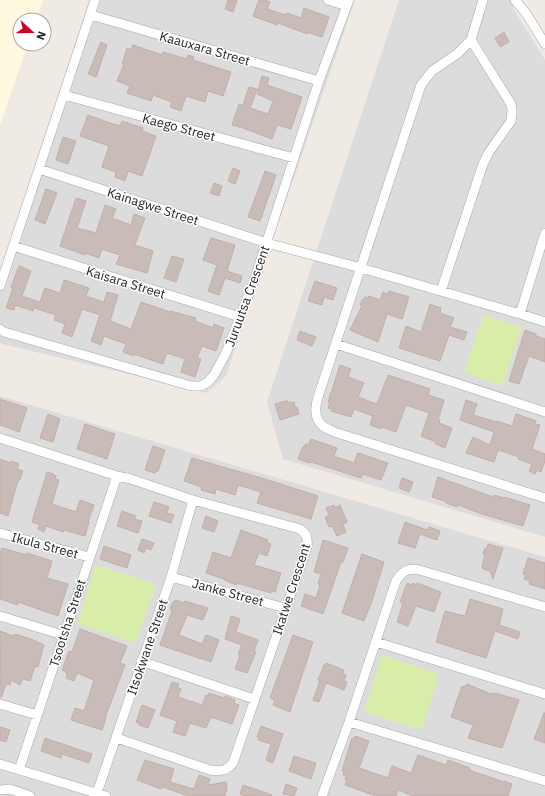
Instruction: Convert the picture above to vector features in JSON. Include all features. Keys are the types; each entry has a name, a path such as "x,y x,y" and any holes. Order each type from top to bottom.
{"street":[{"path":"0,286 95,0"},
{"path":"328,0 348,3"},
{"path":"483,0 471,40 457,54 432,71 421,85 316,406 316,416 323,427 334,432 545,498"},
{"path":"515,0 526,13 545,44"},
{"name":"Juruutsa Crescent","path":"0,329 4,332 191,386 201,386 208,382 214,375 226,353 240,317 267,243 319,81 348,3"},
{"name":"Kaauxara Street","path":"91,15 319,81"},
{"path":"441,291 483,164 512,116 511,104 471,40"},
{"name":"Kaego Street","path":"64,95 294,158"},
{"name":"Kainagwe Street","path":"39,169 267,243 361,268 545,322"},
{"path":"520,314 545,233"},
{"name":"Kaisara Street","path":"13,246 240,317"},
{"path":"336,344 545,412"},
{"name":"Ikatwe Crescent","path":"0,438 193,500 300,529 304,532 308,542 233,763 224,770 210,770 117,738"},
{"name":"Tsootsha Street","path":"19,770 117,476"},
{"name":"Itsokwane Street","path":"101,795 141,661 170,577 193,500"},
{"name":"Ikula Street","path":"0,533 89,557"},
{"path":"322,796 349,722 396,581 404,571 416,569 545,607"},
{"name":"Janke Street","path":"170,577 285,608"},
{"path":"0,616 63,635"},
{"path":"376,642 545,694"},
{"path":"141,661 254,699"},
{"path":"0,704 37,715"},
{"path":"349,722 545,781"},
{"path":"0,764 101,795"},
{"path":"0,790 10,789 30,796"}],"shaded area":[{"path":"0,0 43,0 39,12 12,12 12,52 25,52 0,125"},
{"path":"89,0 355,0 226,376 207,393 2,344 0,342 0,277"},
{"path":"399,0 516,0 513,8 545,60 545,537 283,459 267,402"},
{"path":"0,396 545,557 545,796 0,796"}],"green space":[{"path":"484,315 522,328 502,386 464,372"},
{"path":"96,565 155,584 136,643 77,624"},
{"path":"382,655 439,674 421,730 364,712"}],"building":[{"path":"228,0 237,0 233,12 225,9"},
{"path":"259,0 270,2 267,9 286,15 287,13 301,18 304,8 329,17 322,37 307,32 307,34 278,23 277,25 253,16"},
{"path":"504,32 509,42 500,47 495,38"},
{"path":"101,42 107,45 96,77 88,74"},
{"path":"133,45 162,55 163,52 187,59 188,55 194,57 193,60 231,72 223,96 208,91 205,102 186,96 181,111 170,107 172,102 153,95 151,101 127,93 130,86 117,81 124,64 122,64 127,48 131,50"},
{"path":"262,76 269,78 267,85 302,97 291,129 277,125 272,139 232,125 239,104 243,105 249,87 257,89 250,108 268,114 273,101 257,94"},
{"path":"88,115 120,126 122,121 143,128 142,131 156,136 142,176 128,171 125,181 115,177 116,172 102,167 109,146 80,136"},
{"path":"63,137 76,141 68,164 56,160"},
{"path":"233,168 240,171 235,184 228,181"},
{"path":"265,171 276,175 260,221 248,217"},
{"path":"214,183 222,186 219,196 210,193"},
{"path":"46,189 57,193 45,224 35,220"},
{"path":"76,198 86,201 77,228 96,233 105,205 116,209 112,218 131,225 134,214 145,218 135,245 153,251 147,273 116,264 120,255 102,249 99,258 85,253 85,255 60,246"},
{"path":"211,238 235,245 227,271 242,276 240,283 225,278 219,295 208,291 217,265 203,260"},
{"path":"172,256 184,259 176,282 164,278"},
{"path":"19,266 31,271 22,296 40,302 45,288 60,293 64,280 89,288 86,296 104,302 107,292 118,295 110,321 131,329 141,302 170,312 196,318 195,321 213,328 214,324 224,328 216,351 202,346 197,358 201,359 195,377 181,372 185,359 167,353 163,364 134,354 134,356 123,352 126,344 104,336 101,345 91,341 100,315 82,309 72,337 62,333 65,324 54,320 56,315 34,308 33,311 15,305 14,310 6,308 13,288 11,287"},
{"path":"315,281 337,288 333,300 324,297 322,305 308,301"},
{"path":"389,291 409,297 402,319 387,314 378,342 350,330 362,306 360,305 365,297 368,298 369,296 380,300 383,292 388,294"},
{"path":"430,304 441,308 440,313 454,318 450,327 467,332 464,340 449,335 440,361 399,348 406,326 421,332"},
{"path":"525,330 545,339 545,362 529,356 519,384 509,381"},
{"path":"300,331 316,337 312,346 297,340"},
{"path":"340,365 351,369 348,377 364,383 358,397 377,404 388,375 430,389 428,395 444,400 438,420 440,420 439,423 452,428 445,448 435,444 436,442 421,436 429,413 406,405 396,432 370,425 373,416 354,409 351,417 331,411 332,409 328,408 330,402 328,402"},
{"path":"0,399 27,408 19,432 0,425"},
{"path":"466,400 477,404 473,415 512,426 516,414 536,421 535,424 540,425 532,449 545,454 545,461 541,472 537,470 535,474 529,471 532,464 518,459 519,457 498,450 494,462 466,453 473,437 490,445 494,432 460,420"},
{"path":"288,401 288,403 294,402 299,414 280,420 275,404"},
{"path":"48,414 60,419 53,442 40,438"},
{"path":"85,424 115,434 107,459 77,449"},
{"path":"311,439 337,448 334,456 354,463 358,453 388,463 381,480 363,474 361,478 298,459 302,448 306,444 308,445"},
{"path":"153,446 165,450 158,471 155,473 145,470"},
{"path":"192,458 318,496 311,519 257,503 261,492 238,485 235,495 216,489 215,494 201,490 202,487 184,481"},
{"path":"0,459 19,464 17,469 23,471 20,480 18,480 8,516 0,513"},
{"path":"47,472 54,474 53,475 56,476 55,479 59,480 52,504 76,512 80,500 94,505 85,536 64,530 63,532 46,526 44,532 38,529 40,525 32,522"},
{"path":"438,477 493,497 494,495 505,497 530,505 523,526 458,505 457,507 432,497"},
{"path":"402,478 413,482 409,492 399,488"},
{"path":"154,502 169,507 167,513 174,515 171,523 149,516"},
{"path":"334,505 335,508 340,505 347,522 343,524 346,532 337,536 332,526 329,527 325,517 329,515 326,508"},
{"path":"122,511 136,516 134,519 142,521 138,533 117,526"},
{"path":"206,516 218,521 214,532 202,528"},
{"path":"405,522 427,530 429,527 440,531 437,540 420,534 415,548 398,543"},
{"path":"241,530 268,540 267,543 271,544 267,556 259,553 254,565 281,573 275,592 272,591 271,593 237,583 236,585 206,573 213,552 231,558"},
{"path":"142,539 154,543 151,550 146,548 144,553 138,550"},
{"path":"323,540 348,548 343,562 341,562 323,614 301,606 305,594 316,598 320,585 318,584 321,574 314,572"},
{"path":"488,544 503,548 493,579 490,571 483,569 482,566 485,555 483,554"},
{"path":"104,546 131,555 127,568 100,559"},
{"path":"2,548 26,555 27,553 52,561 47,578 68,584 58,616 18,602 18,605 0,599 0,552"},
{"path":"362,554 384,562 364,621 342,613"},
{"path":"528,558 545,563 545,589 529,584 530,581 524,579 526,575 523,574"},
{"path":"407,583 412,585 413,583 416,585 417,583 441,592 434,612 416,606 408,626 397,622 403,603 400,602"},
{"path":"470,599 503,609 499,625 520,632 518,639 495,631 486,658 436,642 445,611 465,616"},
{"path":"176,600 184,603 185,601 208,608 203,620 187,615 179,635 202,644 206,635 219,640 211,662 160,645 171,614 172,610 170,609 173,602"},
{"path":"231,616 240,619 236,632 258,640 254,651 256,652 247,673 235,669 240,655 238,654 242,645 225,639"},
{"path":"80,629 127,646 120,663 125,665 102,730 71,720 75,708 84,711 94,680 77,673 74,681 66,678 66,672 62,670 69,651 72,652"},
{"path":"0,631 31,639 44,645 38,667 35,666 30,681 23,679 20,685 11,680 10,685 6,684 1,698"},
{"path":"293,635 313,642 290,712 273,705 275,700 270,698"},
{"path":"326,663 344,670 343,674 346,675 344,681 347,682 344,690 326,683 319,702 313,700 320,681 318,680"},
{"path":"172,682 179,684 177,687 181,689 178,697 202,705 206,695 208,696 209,693 224,698 225,696 235,700 234,703 239,705 232,724 211,717 206,728 190,723 185,736 173,732 177,721 160,715"},
{"path":"467,684 491,694 495,693 519,700 502,748 468,738 473,725 451,717 462,686 464,687"},
{"path":"142,705 155,710 148,728 139,725 140,724 136,722"},
{"path":"545,713 545,743 534,739"},
{"path":"261,726 283,734 273,763 266,760 271,744 258,740 259,737 257,737"},
{"path":"0,727 10,730 6,742 0,740"},
{"path":"355,736 369,741 359,768 388,778 392,766 411,773 418,755 446,765 448,760 470,768 469,770 512,784 508,796 413,796 398,790 396,796 376,796 345,785 347,780 345,780 346,776 343,775 344,772 342,771 352,738 354,739"},
{"path":"45,738 92,754 89,763 62,754 61,758 41,751"},
{"path":"294,756 316,763 311,779 289,771"},
{"path":"145,760 174,769 170,782 194,789 199,775 210,779 208,785 226,782 227,787 225,796 188,796 163,787 161,789 137,780"},
{"path":"286,784 297,788 294,796 283,794"},
{"path":"243,785 272,795 245,796 240,794"}]}
